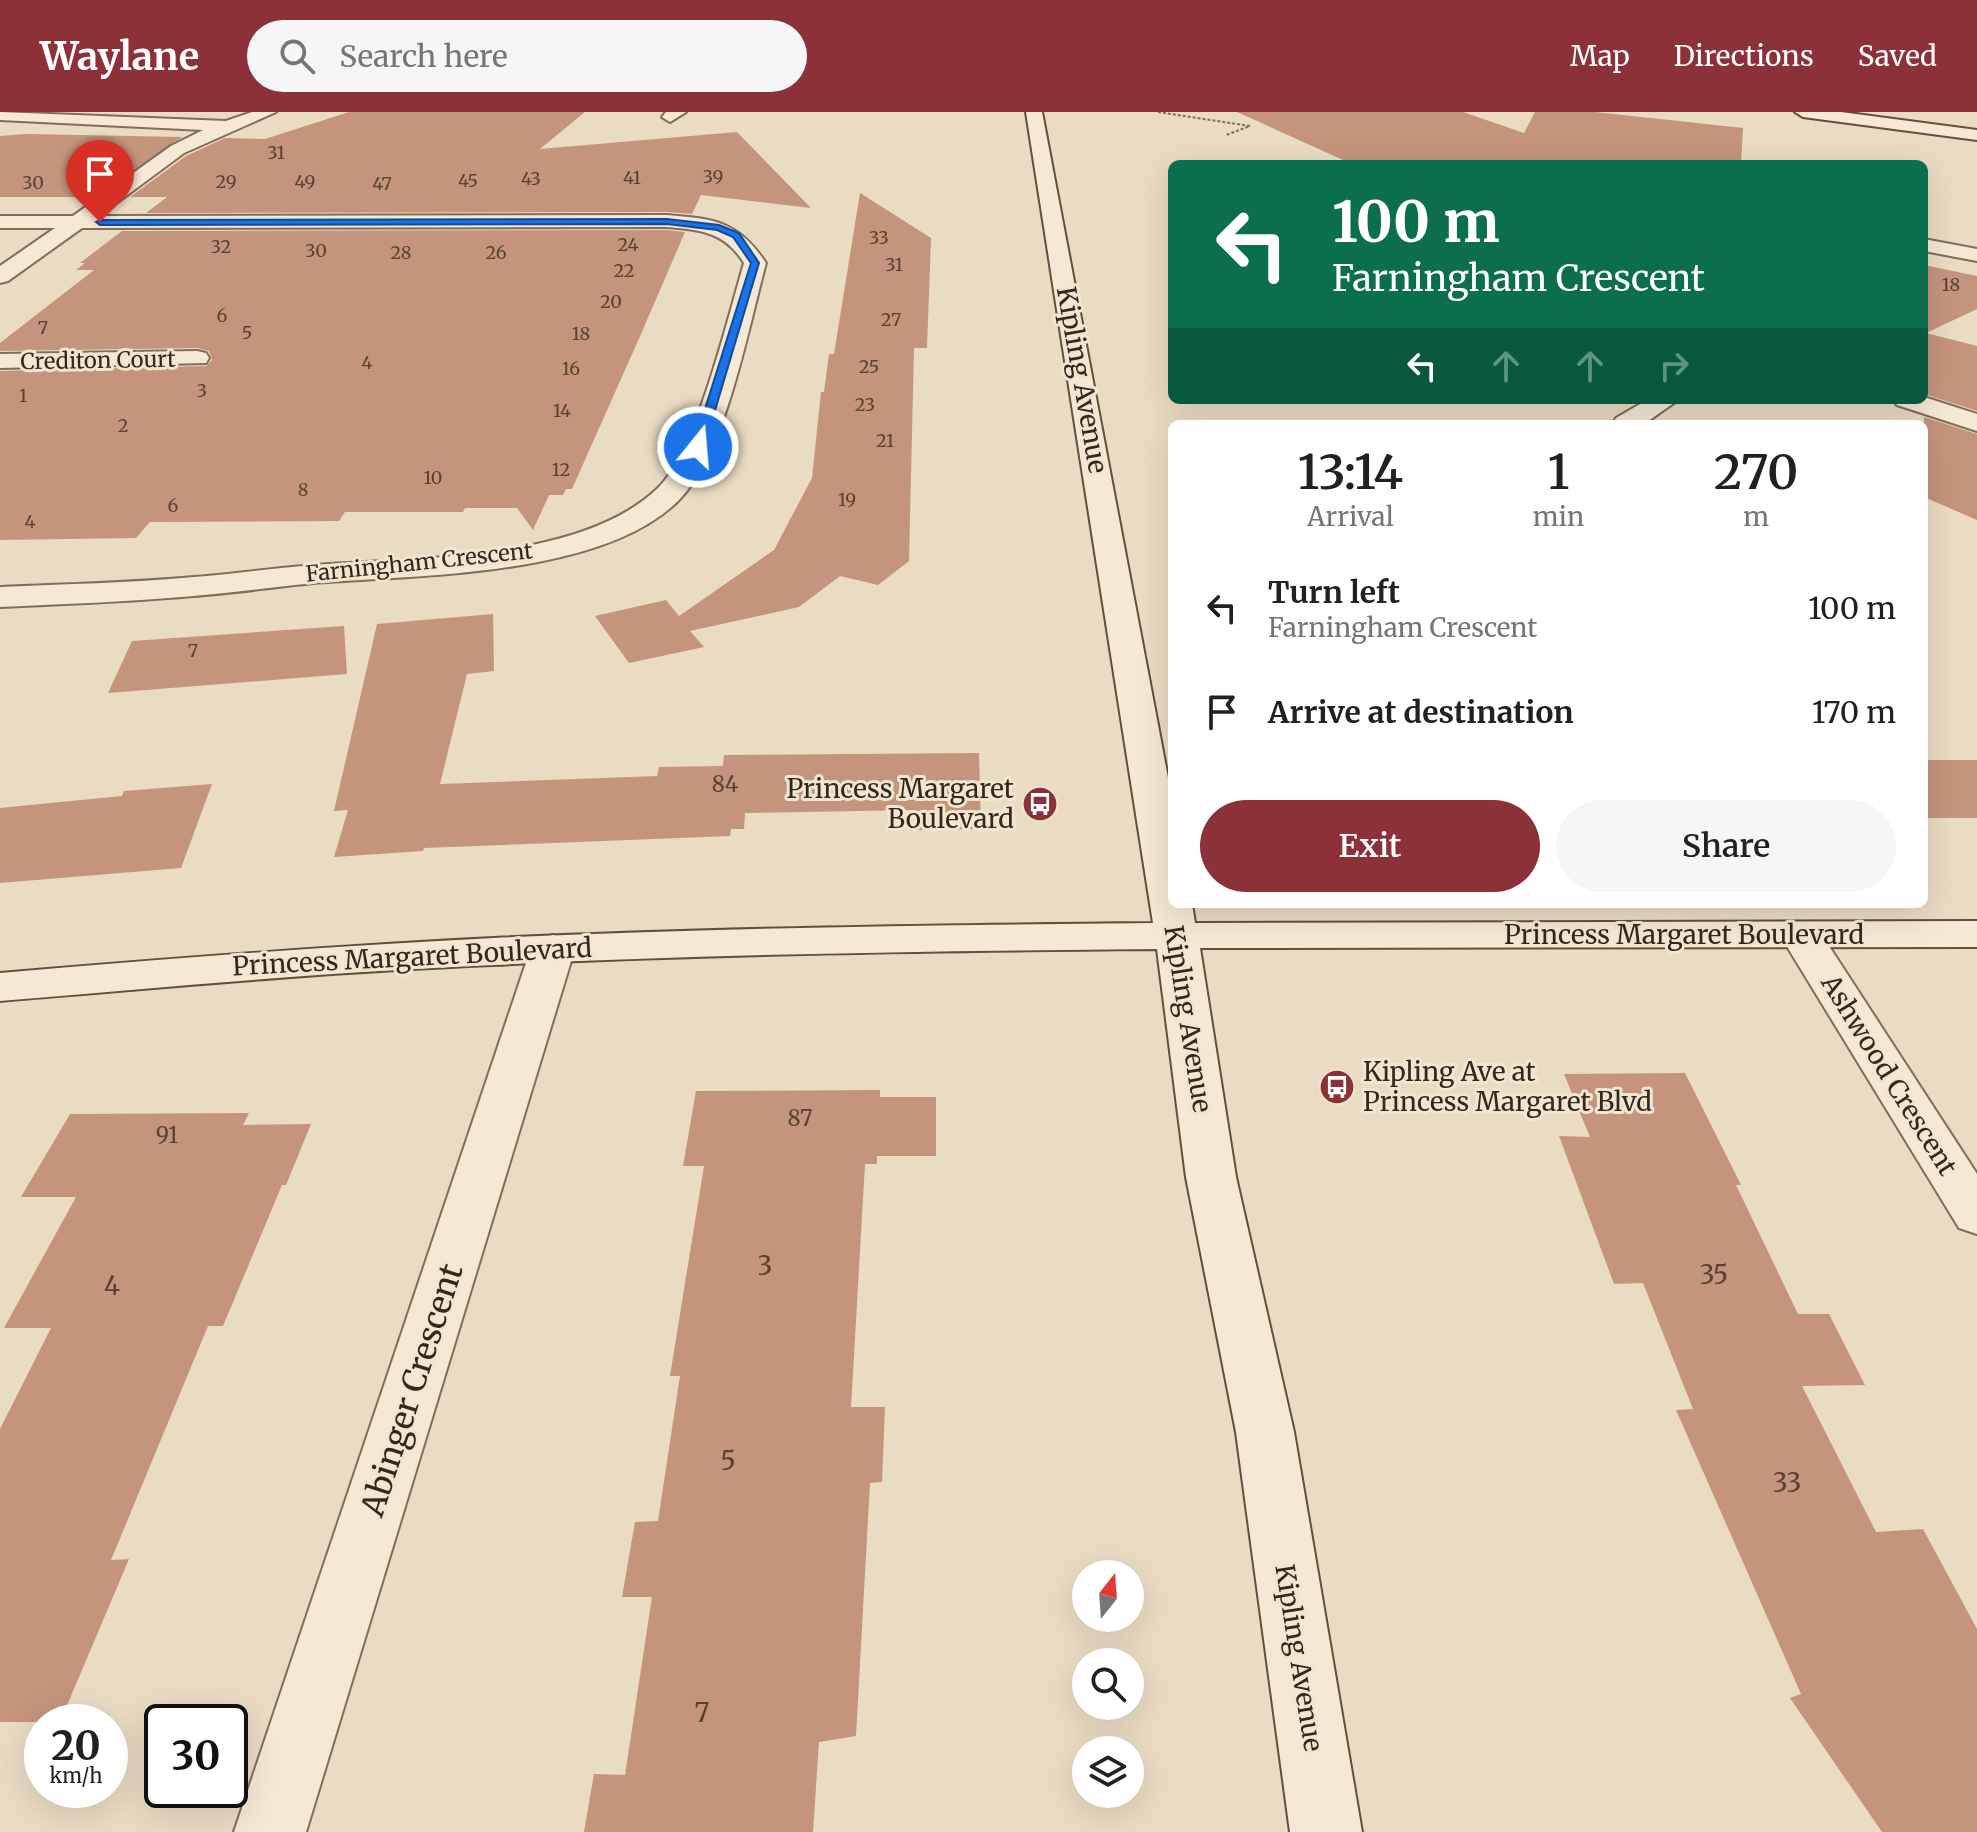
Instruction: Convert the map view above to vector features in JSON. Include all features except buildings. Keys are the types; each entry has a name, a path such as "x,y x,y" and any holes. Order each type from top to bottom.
{"street":[{"path":"0,276 153,169 165,157 228,126 268,112"},
{"name":"Kipling Avenue","path":"1034,112 1168,883"},
{"path":"1803,112 1977,135"},
{"path":"0,115 228,126"},
{"name":"Farningham Crescent","path":"0,222 667,221 719,228 736,235 755,263 698,447 671,492 642,517 611,531 568,544 450,563 177,588 0,597"},
{"path":"1928,246 1977,255"},
{"name":"Crediton Court","path":"0,361 197,358"},
{"path":"1632,420 1658,404"},
{"path":"1918,404 1977,423"},
{"name":"Kipling Avenue","path":"1172,908 1211,1177 1265,1432 1326,1832"},
{"name":"Princess Margaret Boulevard","path":"0,987 347,957 751,942 1977,934"},
{"name":"Ashwood Crescent","path":"1801,935 1977,1215"},
{"name":"Abinger Crescent","path":"270,1832 553,948"}],"path":[{"path":"1158,112 1250,126 1226,135"}],"place":[{"name":"Princess Margaret Boulevard","path":"1040,804"},
{"name":"Kipling Ave at Princess Margaret Blvd","path":"1337,1087"}],"route":[{"path":"100,222 667,221 719,228 736,235 755,263 698,447"}]}
